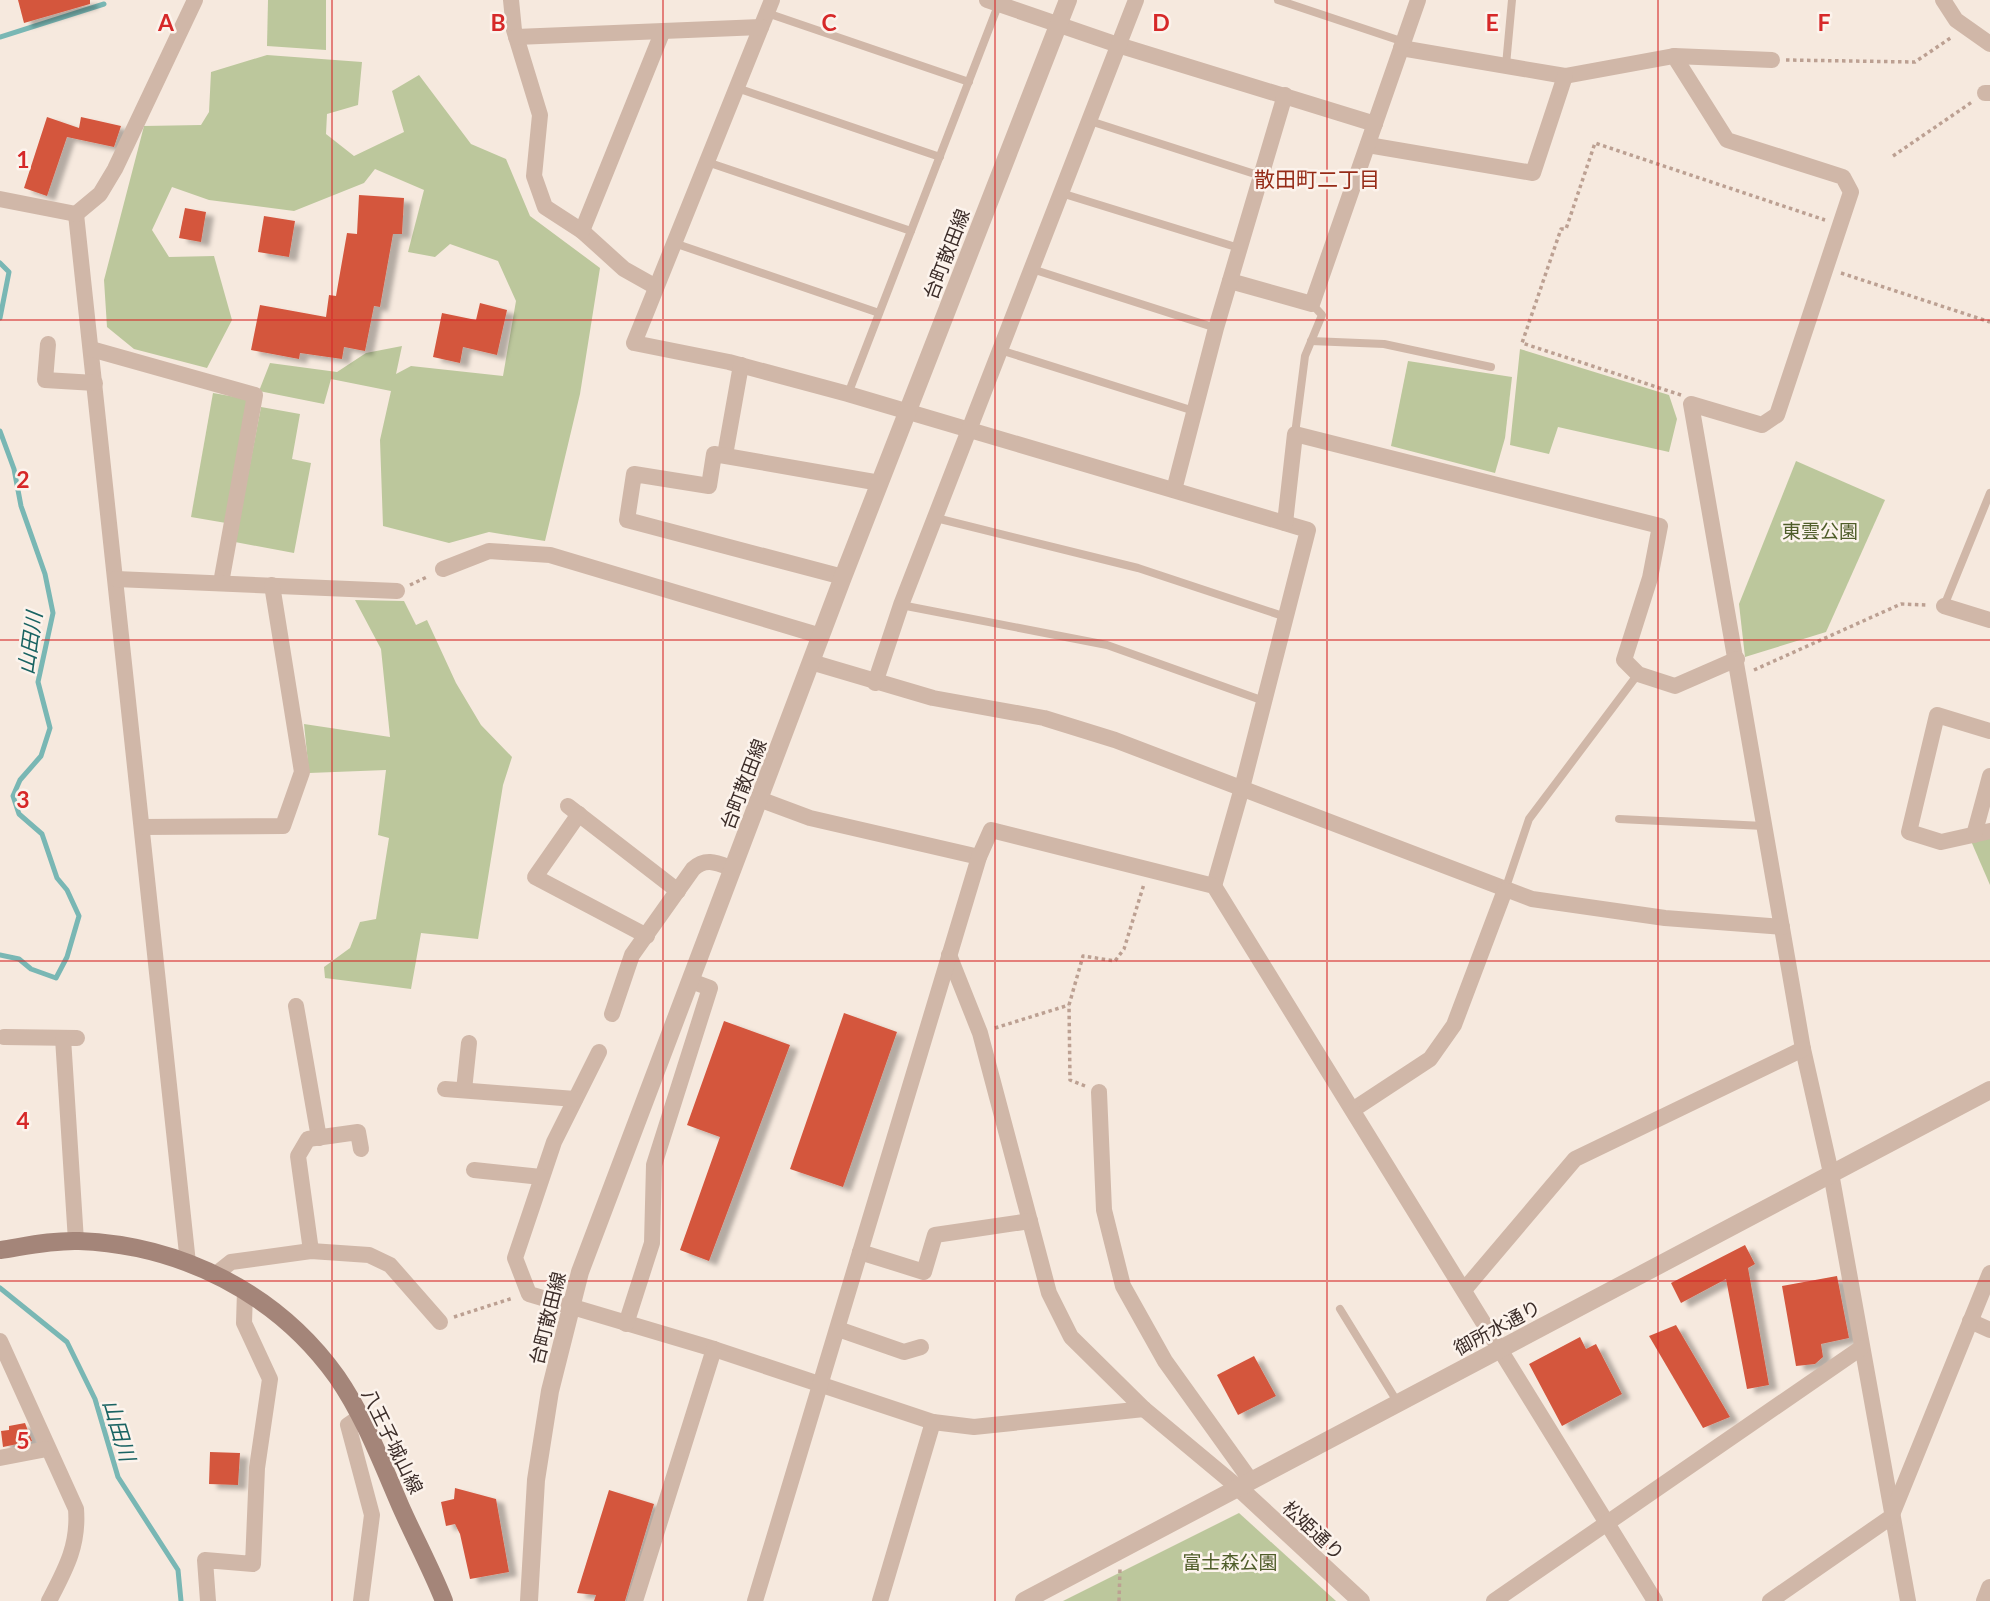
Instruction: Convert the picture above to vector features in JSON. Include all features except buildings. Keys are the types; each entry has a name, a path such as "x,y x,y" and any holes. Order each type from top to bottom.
{"main road":[{"name":"八王子城山線","path":"2,1250 76,1241 117,1244 188,1263 216,1274 245,1291 305,1337 337,1377 360,1416 444,1601"}],"street":[{"path":"76,214 100,194 115,169 195,0"},
{"path":"511,0 516,37 540,115 534,176 545,207 582,231 624,269 656,287"},
{"name":"台町散田線","path":"529,1601 536,1480 550,1391 567,1315 600,1215 906,413 1068,0"},
{"path":"875,683 901,605 1136,0"},
{"path":"1230,281 1312,304 1418,0"},
{"path":"1943,0 1956,20 1990,44"},
{"path":"995,1 1118,45 1375,124"},
{"path":"516,37 662,33 767,13"},
{"path":"767,13 634,343 741,365 848,394 1308,530 1214,886"},
{"path":"582,231 662,33"},
{"path":"1402,45 1565,76 1674,56 1772,60"},
{"path":"1674,56 1727,140 1843,177 1851,192 1777,415 1762,425 1691,404 1803,1049 1831,1173 1908,1601"},
{"path":"1368,145 1533,173 1565,76"},
{"path":"1174,490 1216,328 1285,95"},
{"path":"0,199 76,214"},
{"path":"76,214 188,1263"},
{"path":"48,344 45,380 95,383"},
{"path":"91,349 255,395 220,583"},
{"path":"724,456 741,365"},
{"path":"1285,523 1295,434 1660,526 1650,578 1624,660 1638,674 1675,685 1737,659"},
{"path":"843,577 627,520 634,474 709,486 713,454 880,483"},
{"path":"443,569 489,551 550,555 821,636"},
{"path":"116,579 397,591"},
{"path":"143,827 283,826 302,772 272,586"},
{"path":"1944,606 1990,620"},
{"path":"811,662 933,698 1044,718 1115,740 1532,899 1651,916 1782,926"},
{"path":"1990,731 1937,715 1909,832 1941,842 1982,833 1990,776"},
{"path":"759,799 810,818 979,857"},
{"path":"647,936 535,877 573,810 678,891"},
{"path":"755,1601 979,857 992,830 1214,886 1655,1601"},
{"path":"612,1014 632,955 700,862 710,861 733,869"},
{"path":"1354,1109 1430,1059 1454,1025 1505,890"},
{"path":"949,955 980,1033 1049,1293 1071,1337 1144,1409 1245,1485"},
{"path":"626,1324 652,1243 654,1165 710,988 691,981"},
{"path":"296,1006 319,1138"},
{"path":"3,1035 70,1038 76,1241"},
{"path":"464,1090 469,1043"},
{"path":"1464,1290 1575,1159 1803,1049"},
{"path":"599,1052 554,1142 515,1258 529,1294 714,1349 933,1422 974,1427 1144,1409"},
{"path":"445,1089 576,1099"},
{"name":"御所水通り","path":"1024,1601 1990,1090"},
{"path":"1099,1092 1104,1210 1123,1286 1165,1361 1245,1485"},
{"path":"311,1251 298,1156 308,1139 358,1132 361,1149"},
{"path":"474,1170 541,1177"},
{"path":"860,1252 924,1272 935,1235 1030,1221"},
{"path":"216,1274 231,1262 311,1251 369,1255 390,1265 440,1322"},
{"path":"1770,1601 1891,1517 1990,1273"},
{"path":"208,1601 205,1560 253,1564 257,1468 270,1379 244,1323 245,1291"},
{"path":"1970,1321 1990,1330"},
{"path":"838,1329 904,1352 921,1347"},
{"path":"1,1347 76,1509 78,1531 72,1556 48,1601"},
{"path":"1494,1601 1861,1348"},
{"path":"635,1601 714,1349"},
{"path":"360,1416 348,1425 372,1515 362,1601"},
{"path":"880,1601 933,1422"},
{"path":"0,1458 47,1449"},
{"name":"松姫通り","path":"1245,1485 1361,1601"},
{"path":"1984,1601 1990,1588"}],"lane":[{"path":"1278,0 1402,45"},
{"path":"1506,65 1512,0"},
{"path":"848,394 969,82 995,1"},
{"path":"767,13 969,82"},
{"path":"737,88 940,157"},
{"path":"1090,121 1261,176"},
{"path":"707,162 911,231"},
{"path":"1061,193 1239,248"},
{"path":"674,243 879,313"},
{"path":"1032,269 1216,328"},
{"path":"1295,434 1305,356 1322,315 1312,304"},
{"path":"1311,341 1384,344 1491,367"},
{"path":"1000,350 1194,411"},
{"path":"1944,606 1990,494"},
{"path":"936,518 1138,568 1286,617"},
{"path":"901,605 1107,645 1264,701"},
{"path":"1505,890 1529,819 1638,674"},
{"path":"1619,819 1765,826"},
{"path":"1340,1309 1398,1403"}],"path":[{"path":"1772,60 1915,62 1955,35"},
{"path":"1893,156 1987,93"},
{"path":"1691,404 1691,399 1522,343 1561,229 1566,229 1595,143 1840,225"},
{"path":"1826,268 1990,322"},
{"path":"397,591 443,569"},
{"path":"1739,677 1901,604 1944,606"},
{"path":"1099,1092 1070,1080 1069,1004 1083,956 1115,961 1124,949 1148,869"},
{"path":"980,1033 1069,1004"},
{"path":"440,1322 529,1294"},
{"path":"1119,1601 1120,1567"}],"green space":[{"path":"268,0 326,0 326,50 267,46"},
{"path":"267,55 362,62 358,105 327,114 326,134 354,156 404,132 392,91 419,75 471,144 506,159 530,216 600,268 580,394 545,541 489,532 449,543 383,526 380,440 391,391 331,379 324,404 259,391 270,363 337,372 366,353 402,346 396,374 411,366 503,376 516,301 498,261 450,244 435,257 408,252 424,190 375,169 364,183 294,211 209,200 172,187 152,230 169,257 214,256 232,320 207,368 134,349 107,327 104,280 144,126 201,125 209,112 211,72"},
{"path":"1520,349 1669,395 1677,419 1669,452 1558,427 1549,454 1510,445"},
{"path":"1408,361 1512,377 1505,438 1495,473 1391,446"},
{"path":"213,393 247,399 226,523 191,517"},
{"path":"261,407 300,414 292,459 311,463 294,553 235,542"},
{"name":"東雲公園","path":"1796,461 1885,500 1826,632 1745,657 1739,604"},
{"path":"355,600 404,601 416,625 427,620 456,683 481,725 512,757 503,785 478,939 421,933 411,989 325,978 324,967 350,948 360,922 376,919 389,838 378,835 386,770 309,773 304,724 390,737 381,649"},
{"path":"1990,837 1990,885 1971,841"},
{"name":"富士森公園","path":"1239,1513 1336,1601 1063,1601"}],"waterway":[{"path":"0,37 104,4"},
{"name":"山田川","path":"0,263 9,272 0,318"},
{"name":"山田川","path":"0,431 14,469 21,506 45,574 53,613 38,682 50,728 41,756 20,780 13,796 19,814 42,834 57,878 67,890 79,916 67,957 56,978 31,969 19,959 0,955"},
{"name":"山田川","path":"0,1288 67,1342 95,1399 118,1477 178,1570 181,1601"}],"district":[{"name":"散田町二丁目","path":"1317,178"}]}
